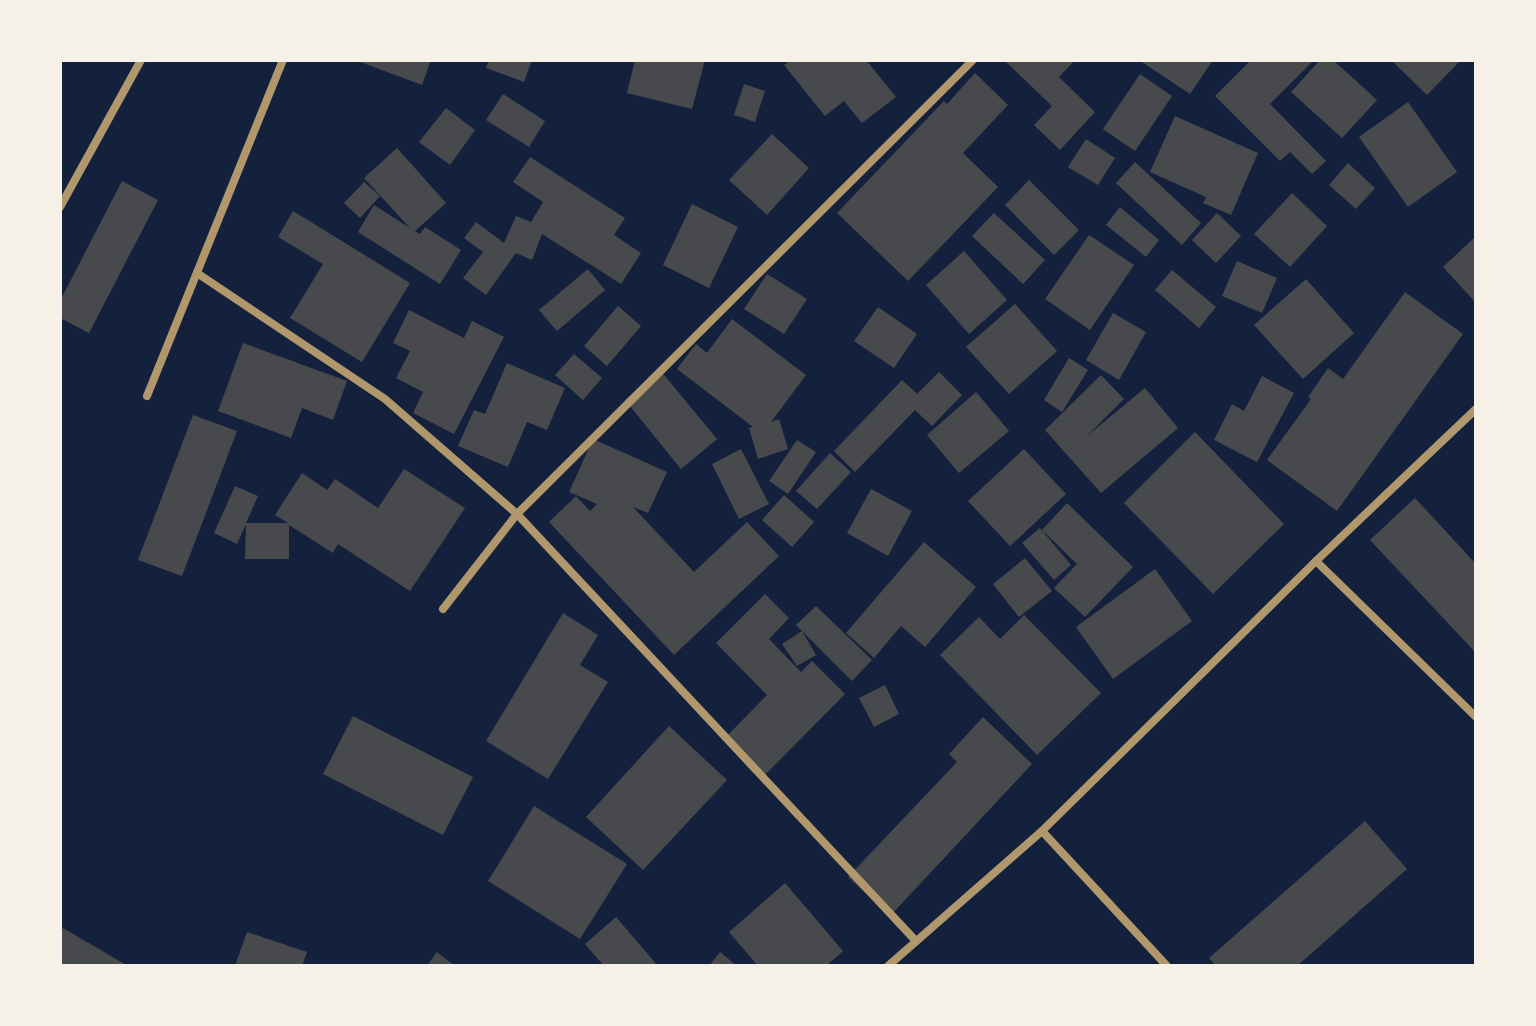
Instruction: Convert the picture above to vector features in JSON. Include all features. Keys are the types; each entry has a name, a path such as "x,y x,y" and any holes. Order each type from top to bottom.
{"street":[{"path":"60,207 141,60"},
{"path":"147,396 283,60"},
{"path":"443,609 517,514 973,60"},
{"path":"197,273 385,399 517,514 915,940"},
{"path":"888,966 1042,831 1316,561 1476,409"},
{"path":"1316,561 1476,717"},
{"path":"1042,831 1167,966"}],"building":[{"path":"355,60 431,60 422,85"},
{"path":"489,60 532,60 524,82 486,68"},
{"path":"635,60 705,60 692,109 627,93"},
{"path":"791,60 866,60 896,97 862,123 844,101 825,116 784,65"},
{"path":"1004,60 1075,60 1059,77 1095,112 1060,150 1034,125 1052,106"},
{"path":"1139,60 1213,60 1190,94"},
{"path":"1251,60 1312,62 1270,104 1326,161 1312,174 1290,152 1280,161 1215,96"},
{"path":"1320,60 1333,60 1377,100 1342,138 1291,92"},
{"path":"1391,60 1461,60 1427,95"},
{"path":"975,73 1008,105 963,153 998,187 908,281 837,213 944,101 947,104"},
{"path":"1140,74 1172,96 1135,151 1103,129"},
{"path":"744,84 765,91 755,122 734,115"},
{"path":"503,94 545,121 529,147 486,120"},
{"path":"1408,102 1457,172 1408,207 1359,137"},
{"path":"446,108 475,130 450,165 419,142"},
{"path":"1175,116 1258,153 1231,215 1203,203 1206,197 1150,172"},
{"path":"772,134 809,168 767,215 729,180"},
{"path":"1086,139 1115,158 1098,185 1068,167"},
{"path":"397,148 446,203 415,231 420,234 425,227 461,250 440,284 358,232 374,205 410,228 364,178"},
{"path":"530,157 625,218 614,235 641,253 621,284 542,234 532,260 516,253 486,295 463,278 483,252 464,238 476,222 504,243 516,216 531,222 543,202 513,182"},
{"path":"1135,162 1201,223 1182,245 1116,183"},
{"path":"1348,163 1375,188 1356,209 1329,185"},
{"path":"1029,180 1079,230 1054,255 1005,205"},
{"path":"122,181 158,200 89,333 60,318 60,301"},
{"path":"364,182 380,196 360,218 344,203"},
{"path":"1292,193 1327,226 1290,267 1254,234"},
{"path":"692,204 738,227 709,288 663,265"},
{"path":"1120,207 1159,240 1146,257 1106,225"},
{"path":"293,211 410,283 362,362 290,318 323,264 278,237"},
{"path":"994,213 1045,260 1023,284 972,236"},
{"path":"1217,213 1241,236 1216,263 1192,240"},
{"path":"1089,235 1134,265 1090,330 1045,299"},
{"path":"1476,236 1476,303 1443,267"},
{"path":"964,251 1007,300 969,334 926,285"},
{"path":"1237,261 1277,278 1262,313 1222,296"},
{"path":"588,269 605,290 557,331 539,310"},
{"path":"1172,270 1216,307 1199,328 1155,290"},
{"path":"767,274 807,299 784,334 744,309"},
{"path":"1306,279 1354,333 1303,379 1254,325"},
{"path":"1405,292 1463,334 1337,511 1267,460 1311,399 1308,397 1328,368 1343,379"},
{"path":"1015,304 1057,351 1009,394 966,347"},
{"path":"618,306 641,326 607,366 584,346"},
{"path":"878,307 917,334 894,368 854,341"},
{"path":"409,310 464,338 472,321 504,337 454,434 413,413 423,392 396,378 410,351 393,343"},
{"path":"1113,313 1146,332 1119,380 1086,360"},
{"path":"732,319 806,375 771,422 779,419 788,449 758,459 749,428 753,427 677,369 696,344 707,353"},
{"path":"243,343 347,381 333,420 302,408 291,438 218,411"},
{"path":"574,354 602,378 583,400 555,375"},
{"path":"1069,358 1088,370 1062,412 1044,400"},
{"path":"507,363 565,388 547,430 527,422 508,467 458,446 474,410 485,414"},
{"path":"660,370 717,439 681,469 625,400"},
{"path":"939,372 962,395 932,426 915,410 855,472 834,451 902,380 917,394"},
{"path":"1101,375 1124,399 1087,436 1145,388 1178,428 1101,493 1045,430"},
{"path":"1262,376 1294,393 1257,462 1214,440 1232,404 1244,411"},
{"path":"976,392 1009,431 959,473 927,435"},
{"path":"193,415 237,431 182,576 138,560"},
{"path":"1195,432 1284,524 1213,594 1124,503"},
{"path":"593,439 667,472 648,513 633,507 694,572 747,522 779,556 674,655 549,522 576,496 590,511 597,504 569,492"},
{"path":"797,440 816,452 788,494 769,481"},
{"path":"741,449 769,504 739,519 712,464"},
{"path":"1024,449 1066,494 1010,546 968,501"},
{"path":"830,453 851,472 817,509 796,491"},
{"path":"404,469 465,508 410,591 338,544 333,553 289,525 289,559 245,559 246,524 237,544 214,533 235,486 258,496 246,523 288,523 275,515 302,473 327,490 335,479 378,508"},
{"path":"871,489 912,511 888,556 847,533"},
{"path":"784,495 814,522 792,547 762,520"},
{"path":"1415,498 1476,564 1476,653 1370,540"},
{"path":"1067,503 1133,567 1085,617 1054,588 1077,564 1042,530"},
{"path":"1040,528 1071,565 1054,580 1022,543"},
{"path":"924,542 976,587 925,647 901,626 874,658 846,633"},
{"path":"1025,558 1052,591 1019,617 993,584"},
{"path":"1155,569 1192,621 1113,679 1076,627"},
{"path":"765,594 789,618 769,639 801,672 812,661 845,694 763,777 724,739 767,695 716,643"},
{"path":"816,606 872,660 852,681 796,625"},
{"path":"563,613 598,635 580,665 608,682 548,779 486,741"},
{"path":"1024,615 1101,693 1037,755 940,655 979,617 1000,639"},
{"path":"802,631 816,655 797,666 782,644"},
{"path":"885,685 899,714 874,727 859,698"},
{"path":"353,716 473,777 443,835 323,774"},
{"path":"983,717 1032,764 890,916 848,877 957,762 949,754"},
{"path":"669,726 727,780 643,870 586,817"},
{"path":"534,806 627,864 580,939 488,881"},
{"path":"1365,821 1407,869 1297,966 1216,966 1209,958"},
{"path":"785,883 843,951 826,966 758,966 729,932"},
{"path":"616,917 658,966 604,966 585,944"},
{"path":"63,928 128,966 60,966 60,933"},
{"path":"247,932 307,952 302,966 235,966"},
{"path":"437,952 455,966 427,966"},
{"path":"720,952 737,966 709,966"}]}
